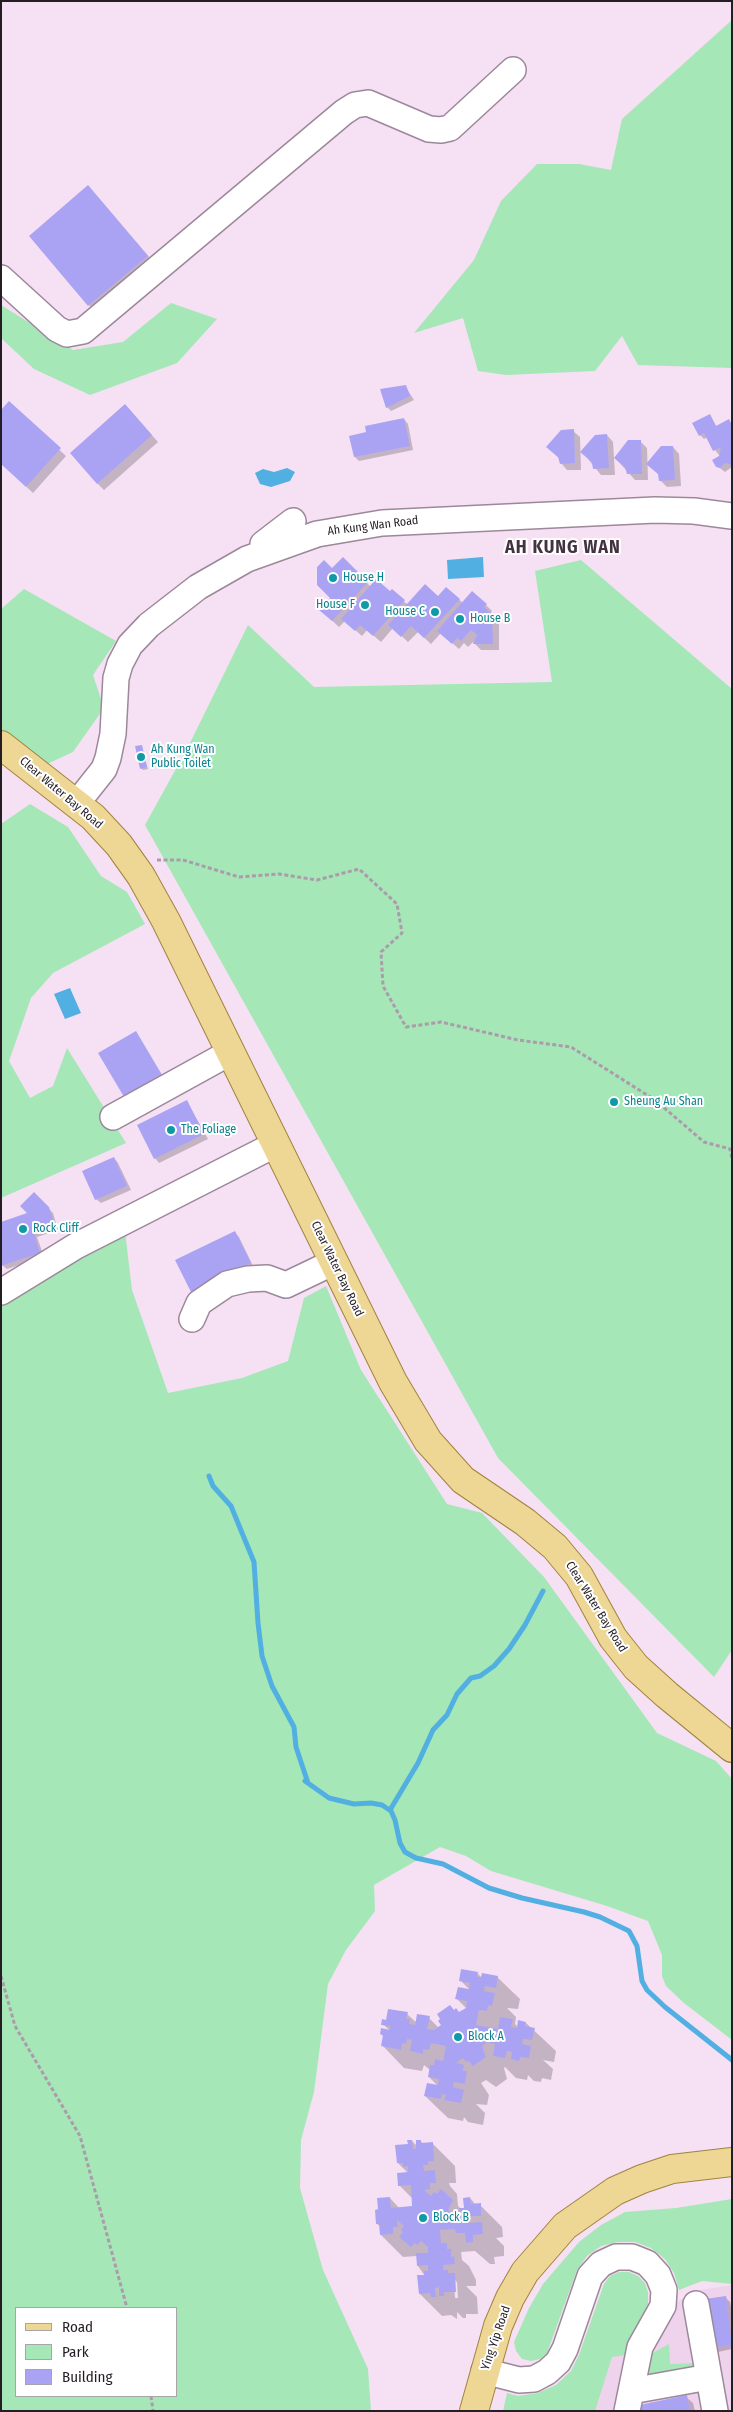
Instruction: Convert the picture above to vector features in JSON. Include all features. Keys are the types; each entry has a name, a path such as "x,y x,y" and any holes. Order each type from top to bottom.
{"main road":[{"name":"Clear Water Bay Road","path":"1,745 77,803 113,839 141,876 166,921 405,1405 440,1456 462,1480 525,1522 555,1547 579,1576 613,1638 636,1667 650,1681 732,1748"},
{"name":"Ying Yip Road","path":"474,2411 498,2326 510,2298 525,2272 565,2226 615,2191 642,2178 672,2169 732,2162"}],"street":[{"path":"1,278 57,329 67,334 83,331 344,112 356,105 368,103 429,129 440,130 450,128 513,70"},
{"name":"Ah Kung Wan Road","path":"77,803 104,769 108,758 114,734 116,678 124,654 130,645 149,625 204,582 271,550 317,534 358,526 425,520 655,510 694,511 732,516"},
{"path":"204,582 215,562 228,554 250,551 267,542 294,521"},
{"path":"114,1117 231,1052"},
{"path":"1,1292 76,1246 276,1144"},
{"path":"192,1319 199,1303 227,1284 248,1279 267,1278 286,1285 334,1262"},
{"path":"484,2371 519,2380 534,2378 547,2372 558,2362 565,2349 590,2276 601,2264 616,2257 632,2257 647,2263 658,2275 664,2290 663,2306 640,2347 629,2401 709,2377"},
{"path":"696,2304 715,2411"}],"path":[{"path":"156,860 183,860 239,877 279,874 317,880 359,869 397,904 402,933 381,952 383,986 406,1027 440,1022 518,1040 572,1047 655,1100 704,1142 730,1149 732,1159"},
{"path":"1,1976 16,2026 80,2136 127,2307"},
{"path":"152,2397 153,2411"}],"shaded area":[{"path":"732,2285 732,2411 591,2411 609,2347 694,2291"}],"green space":[{"path":"732,20 732,368 638,365 622,336 595,371 506,375 478,371 463,318 414,333 474,260 501,201 537,164 579,164 611,170 622,119"},
{"path":"171,303 217,319 177,363 90,395 34,369 1,338 1,305 73,350 123,342"},
{"path":"581,560 732,689 732,1650 714,1677 498,1458 145,825 188,747 248,625 314,687 552,682 535,571"},
{"path":"24,589 116,641 93,675 104,708 73,752 45,765 1,731 1,609"},
{"path":"30,804 68,827 101,876 127,892 145,924 53,973 31,998 9,1061 30,1098 53,1086 67,1048 126,1143 1,1198 1,824"},
{"path":"125,1231 132,1290 168,1393 242,1378 288,1361 304,1298 326,1286 361,1370 447,1504 482,1513 544,1577 657,1733 716,1761 732,1779 732,2040 684,2003 666,1986 662,1976 662,1955 648,1921 607,1906 491,1871 466,1856 440,1847 374,1885 375,1911 346,1950 328,1984 314,2092 301,2140 300,2188 323,2270 368,2369 371,2411 1,2411 1,1299"},
{"path":"732,2199 732,2284 702,2281 679,2290 674,2273 665,2259 651,2248 635,2242 618,2242 601,2246 587,2256 577,2270 547,2353 540,2359 531,2361 522,2359 516,2351 514,2342 529,2308 543,2284 579,2242 601,2225 625,2212 676,2208"},
{"path":"619,2272 629,2272 638,2276 645,2283 648,2292 648,2305 633,2354 612,2357 595,2411 503,2411 507,2393 518,2396 538,2393 556,2385 571,2371 579,2355 604,2284 610,2276"},
{"path":"669,2344 670,2364 698,2363 699,2374 648,2383 640,2360"}],"water":[{"path":"287,468 295,472 290,481 271,487 260,484 255,473 263,469 274,472"},
{"path":"483,557 484,577 448,579 447,560"},
{"path":"70,988 81,1013 65,1019 54,994"}],"building":[{"path":"88,185 148,256 88,306 29,236"},
{"path":"406,385 410,396 386,408 380,389"},
{"path":"9,401 61,448 26,487 1,464 1,410"},
{"path":"125,404 152,435 97,484 70,453"},
{"path":"710,414 716,426 729,419 732,425 732,465 725,463 720,468 716,467 712,460 719,456 721,447 713,451 704,433 699,436 692,423"},
{"path":"404,418 410,446 354,457 349,436 366,432 365,426"},
{"path":"574,429 575,463 560,464 558,457 546,447 561,430"},
{"path":"607,434 609,468 593,469 592,462 580,452 595,435"},
{"path":"628,440 641,440 642,474 627,474 625,467 614,458"},
{"path":"661,446 673,446 675,480 659,481 658,474 646,464"},
{"path":"343,557 368,582 332,621 319,610 330,598 317,585 317,567 324,560 332,568"},
{"path":"376,579 390,591 392,589 405,600 373,636 360,625 355,631 341,619"},
{"path":"425,584 438,596 446,587 460,599 424,638 411,626 401,637 388,625"},
{"name":"House B","path":"472,591 487,604 484,607 492,614 493,644 473,644 477,635 471,630 461,641 457,638 452,644 437,631"},
{"name":"Ah Kung Wan Public Toilet","path":"142,745 147,767 140,769 135,746"},
{"path":"136,1031 165,1080 127,1102 98,1053"},
{"name":"The Foliage","path":"187,1100 204,1134 154,1159 137,1125"},
{"path":"114,1157 127,1186 95,1200 82,1171"},
{"name":"Rock Cliff","path":"34,1192 49,1207 55,1226 34,1233 40,1253 1,1266 1,1222 27,1213 20,1206"},
{"path":"235,1231 251,1263 191,1292 175,1260"},
{"name":"Block A","path":"461,1969 478,1972 477,1977 481,1977 482,1973 498,1976 496,1988 485,1986 484,1991 495,1993 492,2006 488,2005 487,2011 479,2010 476,2025 498,2029 500,2017 513,2019 511,2027 517,2028 518,2020 526,2022 525,2026 535,2028 532,2040 523,2039 522,2044 531,2046 529,2058 520,2057 519,2061 511,2059 512,2052 507,2051 505,2058 493,2056 495,2044 489,2043 490,2040 482,2046 486,2057 473,2066 463,2058 456,2063 464,2065 463,2071 467,2071 465,2084 454,2082 453,2087 464,2090 461,2103 444,2100 446,2095 442,2094 441,2099 424,2096 427,2083 438,2085 439,2079 428,2077 430,2065 434,2065 435,2059 443,2061 446,2046 431,2043 429,2050 423,2049 423,2054 410,2051 412,2040 407,2039 406,2044 402,2043 401,2050 381,2046 383,2035 380,2034 381,2028 390,2030 390,2026 381,2025 382,2019 386,2020 388,2009 408,2012 406,2019 410,2019 409,2024 415,2025 417,2014 430,2016 427,2029 434,2030 441,2025 437,2014 450,2005 459,2012 466,2008 467,2001 455,1999 458,1987 469,1989 470,1983 459,1981"},
{"name":"Block B","path":"407,2140 412,2140 413,2149 416,2149 416,2140 421,2140 421,2143 433,2142 434,2161 428,2161 428,2165 423,2165 424,2171 435,2170 436,2183 430,2183 430,2189 424,2190 431,2196 434,2192 437,2194 441,2189 453,2200 448,2210 455,2216 460,2216 459,2208 464,2208 463,2198 470,2197 471,2204 481,2203 481,2216 470,2216 470,2223 482,2222 483,2234 473,2235 473,2242 466,2243 465,2233 456,2233 455,2229 440,2230 441,2243 447,2243 447,2249 451,2249 451,2257 454,2256 455,2264 443,2265 443,2270 448,2270 448,2273 455,2273 456,2292 444,2292 444,2296 439,2296 439,2287 435,2288 436,2297 431,2297 430,2293 419,2294 417,2275 424,2275 424,2271 428,2271 428,2265 417,2266 416,2253 428,2253 428,2247 421,2241 418,2245 415,2243 411,2247 399,2237 403,2232 401,2230 404,2226 397,2220 398,2227 393,2227 393,2234 380,2235 379,2224 376,2224 375,2210 378,2209 377,2198 390,2197 391,2208 412,2206 411,2185 398,2186 397,2173 408,2172 408,2166 403,2167 403,2163 397,2163 395,2145 408,2144"},
{"path":"726,2296 732,2345 713,2348 705,2299"},
{"path":"687,2395 690,2411 636,2411 635,2406"}],"waterway":[{"path":"209,1476 213,1486 231,1506 254,1562 262,1656 272,1686 294,1727 296,1747 308,1783"},
{"path":"390,1810 418,1763 433,1730 447,1715 457,1694 471,1678 480,1676 494,1666 509,1649 525,1625 543,1591"},
{"path":"305,1781 329,1798 354,1804 371,1803 382,1805 391,1811 400,1843 405,1852 416,1858 443,1864 489,1888 522,1898 584,1912 600,1917 629,1931 637,1946 642,1981 647,1990 665,2007 732,2060"}],"place":[{"name":"House H","path":"333,578"},
{"name":"House F","path":"365,605"},
{"name":"House C","path":"435,612"},
{"name":"House B","path":"460,619"},
{"name":"Ah Kung Wan Public Toilet","path":"141,757"},
{"name":"Sheung Au Shan","path":"614,1102"},
{"name":"The Foliage","path":"171,1130"},
{"name":"Rock Cliff","path":"23,1229"},
{"name":"Block A","path":"458,2037"},
{"name":"Block B","path":"423,2218"}],"district":[{"name":"AH KUNG WAN","path":"563,548"}]}
